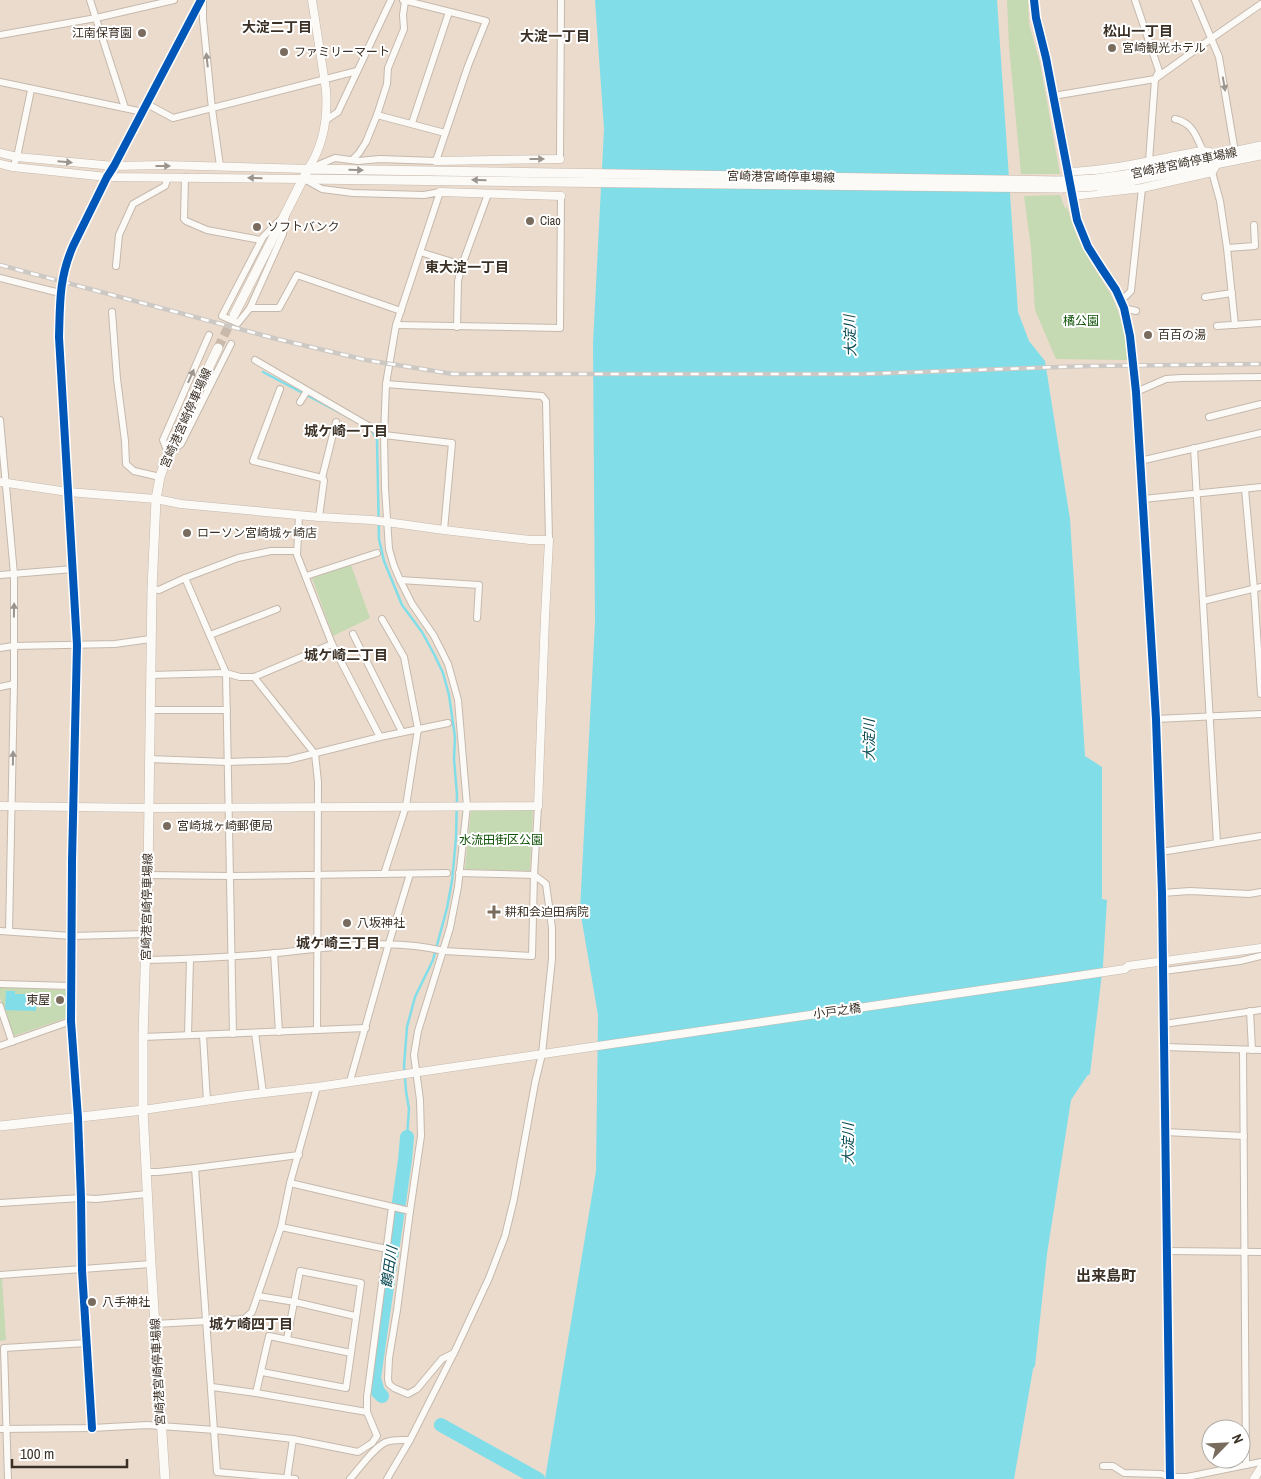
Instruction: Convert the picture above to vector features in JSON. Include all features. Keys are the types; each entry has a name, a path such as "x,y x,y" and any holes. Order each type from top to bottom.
{"main road":[{"name":"宮崎港宮崎停車場線","path":"1215,164 1235,152 1261,146"},
{"name":"宮崎港宮崎停車場線","path":"308,169 580,178 1061,188 1097,186 1125,179 1261,155"},
{"path":"234,315 308,169"},
{"name":"宮崎港宮崎停車場線","path":"303,178 580,178"},
{"name":"宮崎港宮崎停車場線","path":"165,1479 143,1110 149,808 150,639 156,499 160,477 168,453 218,348"},
{"path":"0,1126 143,1110"}],"street":[{"path":"90,0 125,108"},
{"path":"0,35 96,18 174,0"},
{"path":"92,1428 82,1270 78,1118 71,1022 72,861 77,645 59,337 60,293 61,281 68,257 107,177 202,0"},
{"path":"202,0 212,109 220,166"},
{"path":"308,169 316,157 326,120 327,105 325,79 312,0"},
{"path":"326,120 338,112 391,0"},
{"path":"352,160 366,142 377,115 387,84 388,68 404,28 404,0 486,21 436,161"},
{"path":"0,153 17,157 114,166 220,166 308,169 335,158 436,161 560,159 561,0"},
{"path":"1034,0 1077,220 1088,246 1121,299 1130,336 1136,392 1156,719 1164,952"},
{"path":"1135,0 1158,71 1155,79 1149,161"},
{"path":"1195,0 1219,57 1235,152"},
{"path":"1053,96 1155,79 1261,4"},
{"path":"412,123 449,12"},
{"path":"147,104 173,118 357,72"},
{"path":"0,82 143,112"},
{"path":"13,167 17,157 31,90"},
{"path":"377,115 445,133"},
{"path":"1175,119 1188,124 1194,132 1202,151"},
{"path":"1067,172 1120,167 1177,155 1202,151 1210,152 1215,164 1228,248 1235,325"},
{"path":"0,164 107,177 303,178 322,189 353,193 424,195 440,192 561,196 560,328 396,325"},
{"path":"1072,196 1142,188 1215,164"},
{"path":"116,266 119,235 133,204 165,186 168,177"},
{"path":"185,177 184,219 186,221 207,230 261,240"},
{"path":"1121,299 1131,291 1142,188"},
{"path":"440,192 396,325 386,384 384,435 389,549 394,566 412,604 434,636 448,664 458,700 467,806 456,895 444,951 418,1031 414,1055 420,1100 422,1136 389,1358 389,1384 408,1394 417,1389 442,1359 454,1353"},
{"path":"456,327 458,281 488,194"},
{"path":"286,214 283,234 250,308 238,323 222,316 261,240 286,214"},
{"path":"1228,248 1255,246 1254,225"},
{"path":"420,252 462,265"},
{"path":"250,308 280,308 296,275 401,311"},
{"path":"0,278 60,293"},
{"path":"1205,297 1232,293"},
{"path":"1124,308 1136,311"},
{"path":"112,312 126,464 134,471 160,477"},
{"path":"1217,326 1261,323"},
{"path":"209,336 163,440 168,453 180,444 231,344"},
{"path":"255,360 384,435 452,444 444,530"},
{"path":"1136,392 1166,379 1261,377"},
{"path":"146,960 231,957 389,943 444,951 532,956 544,617 549,540 546,401 542,396 386,384"},
{"path":"280,389 253,461 322,478"},
{"path":"300,402 307,391"},
{"path":"1209,417 1261,404"},
{"path":"0,420 3,482 14,574 14,684 9,931"},
{"path":"319,517 324,480 322,478 336,422"},
{"path":"1140,461 1261,433"},
{"path":"1194,448 1217,842"},
{"path":"3,482 68,492 156,499 181,504 319,517 372,520 530,540 549,540"},
{"path":"1143,499 1261,487"},
{"path":"1245,489 1258,588 1261,694"},
{"path":"300,515 297,555 332,644 380,737"},
{"path":"152,589 159,590 238,558 271,552 297,551"},
{"path":"306,576 377,553"},
{"path":"0,574 73,569"},
{"path":"185,578 226,673 233,1034"},
{"path":"400,580 479,585 476,618"},
{"path":"1203,601 1258,588"},
{"path":"210,635 277,609"},
{"path":"382,619 404,657 418,729 406,806 384,874"},
{"path":"353,634 402,732"},
{"path":"0,648 13,646 115,644 150,639"},
{"path":"150,675 226,673 240,677 254,677 332,644"},
{"path":"254,677 315,754 318,782 317,1030"},
{"path":"0,687 14,684"},
{"path":"150,710 227,710"},
{"path":"1156,719 1261,714"},
{"path":"149,759 228,762 288,760 380,737 448,723"},
{"path":"0,806 228,808 538,806"},
{"path":"1161,852 1261,836"},
{"path":"148,875 317,876 447,873"},
{"path":"387,1479 410,1440 454,1353 489,1278 506,1236 546,1054 552,937 546,884 534,875 459,873"},
{"path":"350,1081 410,874"},
{"path":"1162,893 1190,891 1249,894 1261,892"},
{"path":"0,931 72,936 146,934"},
{"name":"小戸之橋","path":"143,1110 546,1054 1125,969 1128,966 1261,948"},
{"path":"274,953 279,1032"},
{"path":"1170,1478 1164,971 1240,961 1261,956"},
{"path":"188,1036 190,959"},
{"path":"0,984 71,986"},
{"path":"0,1006 12,1042"},
{"path":"1164,1024 1261,1010"},
{"path":"1250,1011 1252,1050"},
{"path":"0,1046 71,1022"},
{"path":"143,1037 366,1028"},
{"path":"255,1033 263,1093"},
{"path":"203,1035 207,1100"},
{"path":"1164,1047 1261,1050"},
{"path":"1243,1050 1246,1419"},
{"path":"155,1324 244,1319 252,1312 281,1227 290,1183 317,1087"},
{"path":"1166,1132 1244,1136"},
{"path":"146,1172 299,1155"},
{"path":"195,1168 217,1472 290,1479 293,1439"},
{"path":"290,1183 410,1211"},
{"path":"0,1203 81,1198 96,1199 147,1194"},
{"path":"3,1429 147,1426 214,1430 293,1439 358,1452 372,1443 377,1436 367,1412 366,1397 392,1207"},
{"path":"281,1227 387,1249"},
{"path":"1168,1251 1261,1252"},
{"path":"0,1275 151,1264"},
{"path":"262,1372 346,1388 361,1284 300,1271 287,1339"},
{"path":"258,1296 295,1302 355,1316"},
{"path":"256,1393 269,1336 351,1352"},
{"path":"8,1479 3,1429 4,1348 87,1343"},
{"path":"212,1387 367,1412"},
{"path":"350,1479 379,1447 387,1442 410,1440"},
{"path":"1103,1466 1113,1466 1124,1473 1161,1474 1170,1478 1187,1477 1226,1469"},
{"path":"1254,1479 1261,1468"}],"green space":[{"path":"1007,0 1028,0 1029,24 1040,63 1060,174 1021,174 1009,46"},
{"name":"橘公園","path":"1060,195 1065,208 1067,207 1083,248 1110,293 1117,309 1125,335 1128,360 1056,359 1035,310 1031,248 1024,196"},
{"path":"351,565 370,618 333,636 312,578"},
{"name":"水流田街区公園","path":"471,810 533,810 530,871 465,869"},
{"path":"0,987 67,990 66,1018 14,1036 0,998"},
{"path":"0,1279 2,1279 6,1340 0,1341"}],"water":[{"name":"大淀川","path":"595,0 997,0 1018,312 1029,341 1045,361 1070,519 1085,756 1102,767 1102,899 1107,900 1103,965 1090,1074 1071,1100 1047,1254 1035,1366 1014,1479 545,1479 596,1171 598,1015 580,910 595,622 593,343 604,129"},
{"path":"6,991 15,991 15,994 37,994 36,1011 5,1010"}],"waterway":[{"path":"263,372 348,417"},
{"path":"372,431 377,440 379,539 384,561 402,605 422,632 443,673 449,695 455,737 454,759 457,795 452,881 433,960 415,997 407,1027 404,1066 409,1109 407,1137"},
{"name":"鶴田川","path":"382,1396 378,1392 374,1378 407,1137"},
{"name":"鶴田川","path":"441,1425 538,1479"}],"tunnel":[{"path":"218,348 234,315"}],"railway":[{"path":"0,265 277,339 366,360 453,374 863,374 1088,366 1261,364"}],"cycle path":[{"path":"92,1428 82,1270 78,1118 71,1021 72,861 77,645 59,337 60,302 65,269 73,246 107,177 201,0"},
{"path":"1034,0 1077,220 1088,247 1116,290 1124,308 1130,336 1136,392 1156,719 1162,893 1170,1479"}],"place":[{"name":"江南保育園","path":"142,33"},
{"name":"宮崎観光ホテル","path":"1112,48"},
{"name":"ファミリーマート","path":"284,52"},
{"name":"Ciao","path":"530,221"},
{"name":"ソフトバンク","path":"257,227"},
{"name":"百百の湯","path":"1148,335"},
{"name":"ローソン宮崎城ヶ崎店","path":"187,533"},
{"name":"宮崎城ヶ崎郵便局","path":"167,826"},
{"name":"耕和会迫田病院","path":"494,912"},
{"name":"八坂神社","path":"347,923"},
{"name":"東屋","path":"60,1000"},
{"name":"八手神社","path":"92,1302"}],"district":[{"name":"大淀二丁目","path":"277,27"},
{"name":"松山一丁目","path":"1138,31"},
{"name":"大淀一丁目","path":"555,36"},
{"name":"東大淀一丁目","path":"467,267"},
{"name":"城ケ崎一丁目","path":"346,431"},
{"name":"城ケ崎二丁目","path":"346,655"},
{"name":"城ケ崎三丁目","path":"338,943"},
{"name":"出来島町","path":"1106,1276"},
{"name":"城ケ崎四丁目","path":"251,1324"}]}
